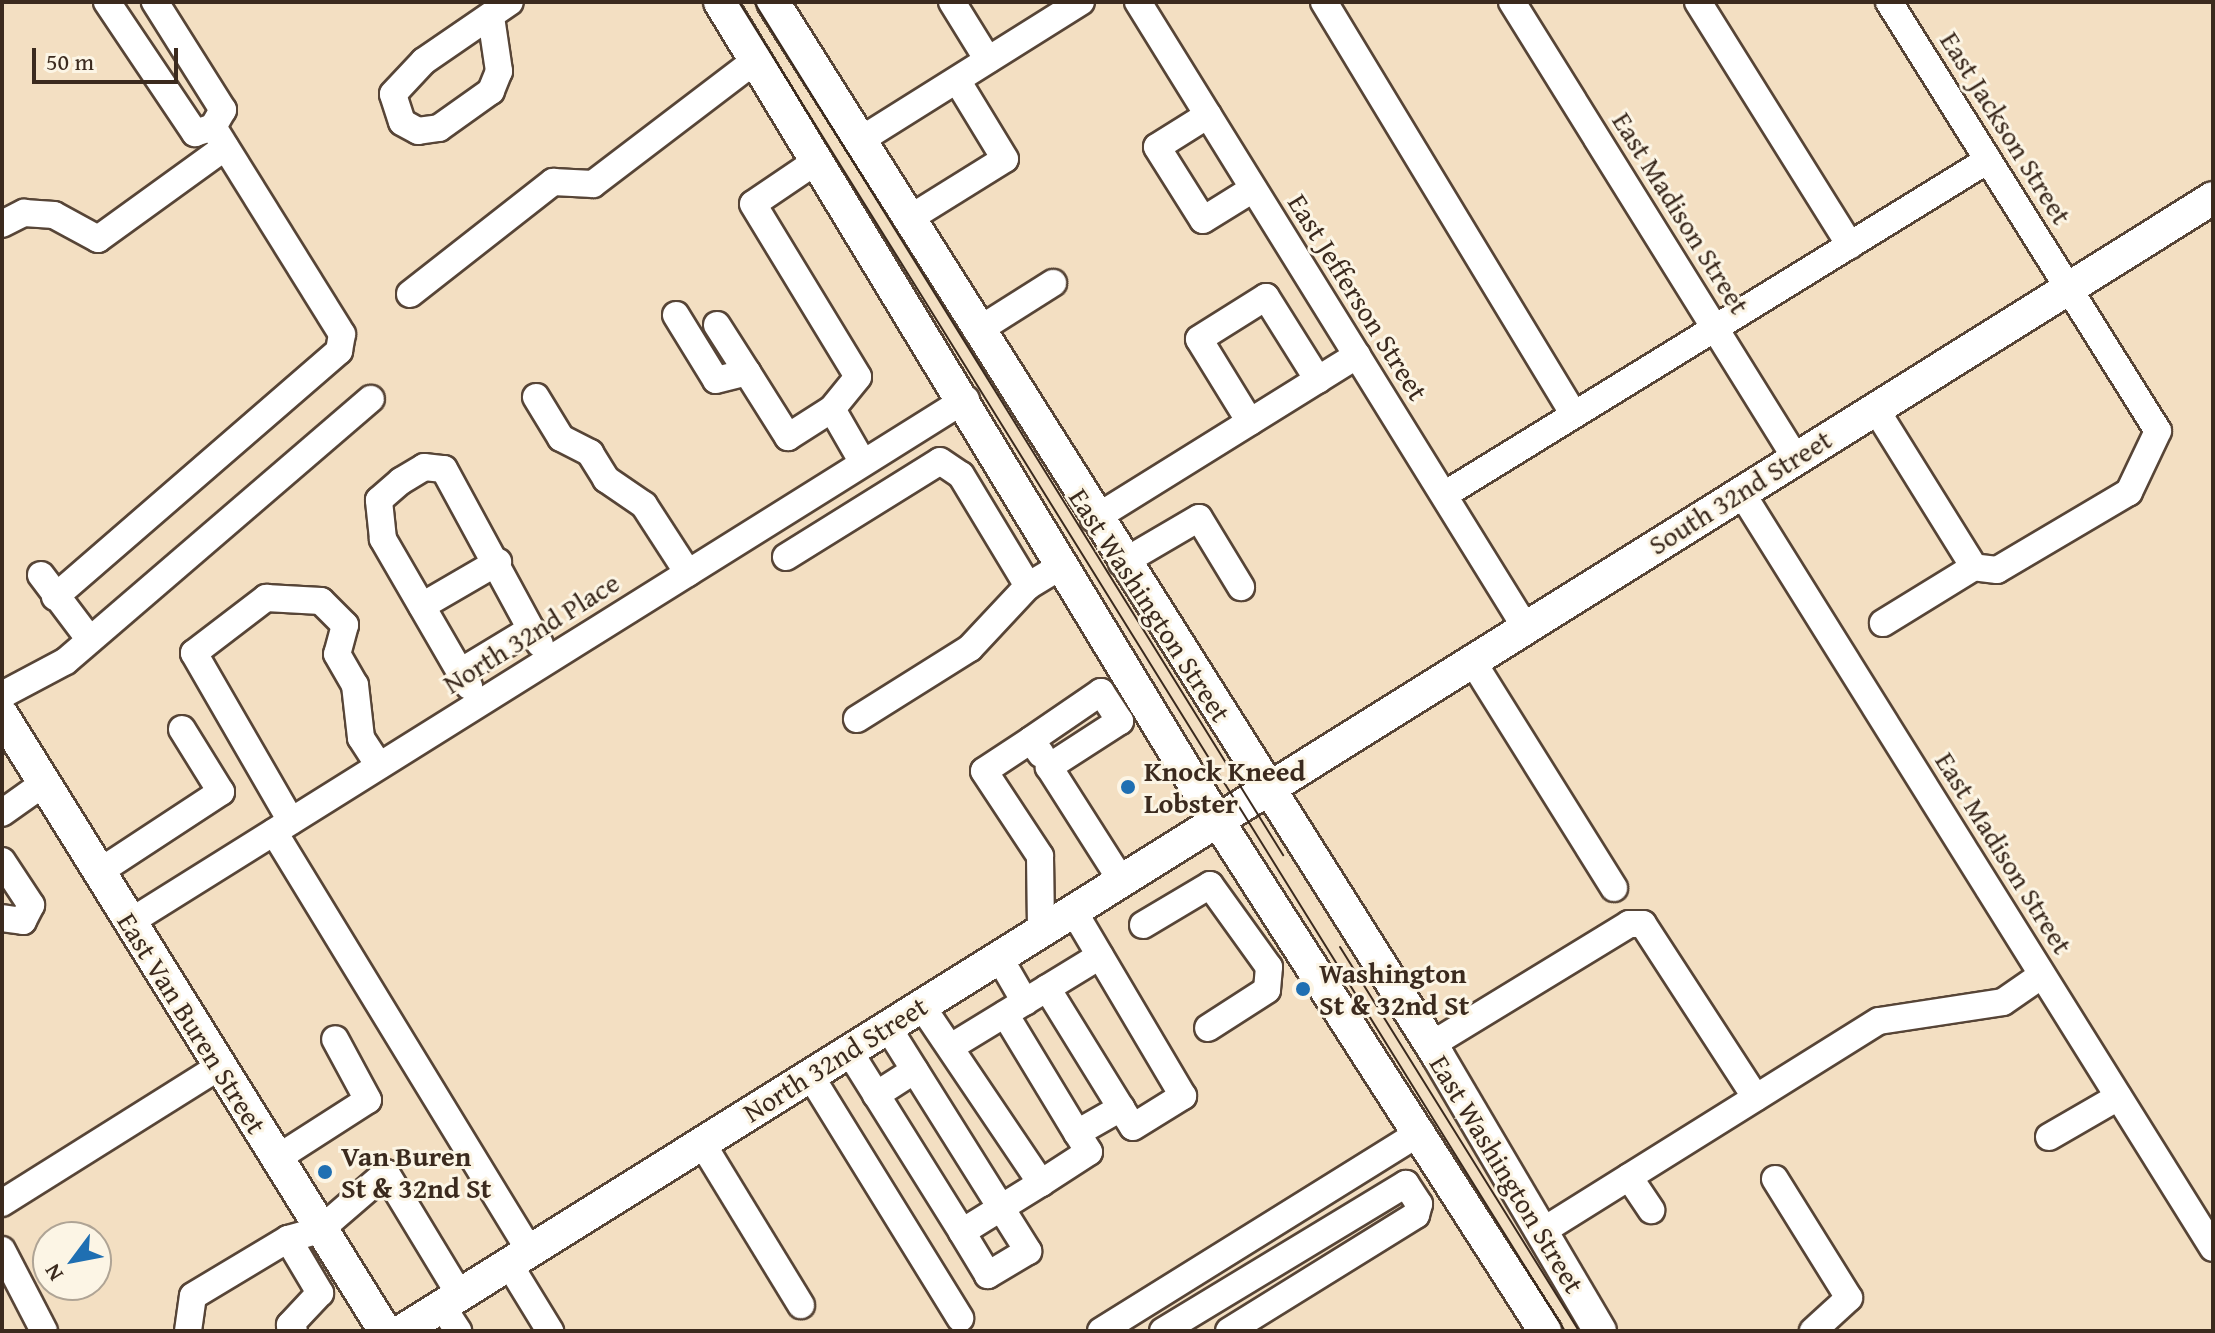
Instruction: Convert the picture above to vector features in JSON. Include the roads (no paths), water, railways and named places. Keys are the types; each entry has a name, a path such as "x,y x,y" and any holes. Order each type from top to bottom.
{"main road":[{"name":"East Washington Street","path":"720,2 966,399 1061,566 1545,1331"},
{"name":"East Washington Street","path":"773,2 1094,519 1431,1045 1600,1331"},
{"name":"South 32nd Street","path":"1267,787 2213,198"},
{"name":"East Van Buren Street","path":"2,715 385,1331"},
{"name":"North 32nd Street","path":"402,1331 453,1311 520,1257 1267,787"}],"street":[{"path":"107,2 195,133 219,137"},
{"path":"90,640 48,586 339,351 342,334 219,137 223,110 155,2"},
{"path":"952,2 988,60"},
{"path":"859,141 1081,2"},
{"name":"East Jefferson Street","path":"1138,2 1524,625"},
{"path":"1324,2 1574,414"},
{"name":"East Madison Street","path":"1512,2 1795,457"},
{"path":"1698,2 1850,245"},
{"name":"East Jackson Street","path":"1889,2 2158,431 2129,492 1997,570 1974,567"},
{"path":"500,10 499,71 491,91 439,128 418,131 402,122 393,94 424,61 500,10"},
{"path":"410,294 553,182 593,184 756,60"},
{"path":"907,220 1005,159 957,80"},
{"path":"1208,115 1157,147 1203,220 1253,189"},
{"path":"2,224 24,213 54,215 98,239 219,137"},
{"path":"717,325 788,437 832,409 858,377 753,204 818,160"},
{"path":"1444,495 1988,160"},
{"path":"977,331 1053,283"},
{"path":"1250,422 1199,339 1266,297 1318,380"},
{"path":"676,315 716,380 747,372"},
{"path":"1094,519 1357,355"},
{"path":"536,397 561,438 590,453 606,479 644,505 688,573"},
{"path":"2,695 90,640 371,399"},
{"name":"North 32nd Place","path":"130,922 966,399"},
{"path":"1875,408 1974,567 1883,623"},
{"path":"832,409 863,463"},
{"path":"786,557 940,461 961,475 1028,586"},
{"path":"480,703 422,606 379,520 379,500 424,467 444,469 498,562 549,660"},
{"name":"East Madison Street","path":"1741,492 2213,1248"},
{"path":"1122,563 1199,518 1241,587"},
{"path":"422,606 498,562"},
{"path":"857,719 970,648 1028,586 1061,566"},
{"path":"379,766 361,738 355,685 337,654 345,625 321,601 266,598 194,653 282,826 520,1257 550,1331"},
{"path":"460,672 531,629"},
{"path":"1471,659 1614,888"},
{"path":"1041,930 1040,856 984,771 1101,692 1120,721 1049,767"},
{"path":"99,872 219,796 216,777 182,729"},
{"path":"1031,740 1121,880"},
{"path":"2,813 44,783"},
{"path":"2,861 31,915 2,918"},
{"path":"1143,925 1210,885 1269,967 1267,990 1208,1028"},
{"path":"999,957 1026,1001 1121,1108 1133,1127 1183,1096 1073,910"},
{"path":"1431,1045 1629,924 1643,924 1756,1098"},
{"path":"954,1045 1100,956"},
{"path":"1541,1232 1879,1021 2003,1002 2042,975"},
{"path":"962,1232 1089,1152 1077,1133 1026,1001"},
{"path":"921,1005 954,1045 1041,1183"},
{"path":"849,1051 988,1275 1028,1251 887,1026"},
{"path":"276,1159 368,1100 335,1039"},
{"path":"2,1203 219,1067"},
{"path":"876,1095 915,1070"},
{"path":"810,1075 960,1318"},
{"path":"2049,1137 2118,1097"},
{"path":"1077,1133 1121,1108"},
{"path":"1101,1331 1421,1132"},
{"path":"702,1143 801,1305"},
{"path":"188,1331 193,1296 288,1239 320,1230 386,1173 453,1311"},
{"path":"1629,1177 1651,1210"},
{"path":"1775,1179 1849,1298 1847,1322 1813,1331"},
{"path":"1163,1331 1406,1184 1419,1204 1416,1215 1229,1331"},
{"path":"288,1239 320,1293 292,1330"},
{"path":"2,1250 44,1331"}],"tram line":[{"path":"739,2 1565,1331"},
{"path":"754,2 1283,855"},
{"path":"1340,947 1579,1331"}],"place":[{"name":"Knock Kneed Lobster","path":"1128,787"},
{"name":"Washington St & 32nd St","path":"1303,989"},
{"name":"Van Buren St & 32nd St","path":"325,1172"}]}
